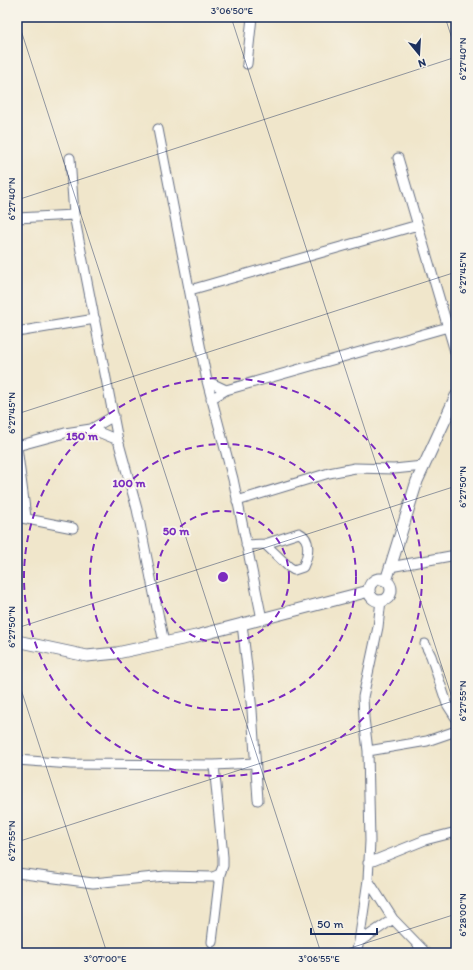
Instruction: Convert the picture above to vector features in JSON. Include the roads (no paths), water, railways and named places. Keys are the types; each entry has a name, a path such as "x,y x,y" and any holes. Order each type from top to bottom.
{"street":[{"path":"247,64 252,17"},
{"path":"158,129 207,381 237,501 262,619"},
{"path":"70,158 74,215 118,440 137,509 164,642"},
{"path":"398,158 456,355"},
{"path":"17,218 74,215"},
{"path":"190,290 418,225"},
{"path":"17,332 95,319"},
{"path":"211,399 226,390 448,327"},
{"path":"207,381 226,390"},
{"path":"386,580 423,466 456,396"},
{"path":"73,528 22,517 17,447 91,429 114,416"},
{"path":"91,429 118,440"},
{"path":"237,501 329,473 355,468 423,466"},
{"path":"246,545 265,544 300,532 306,538 308,548 302,567 294,570 265,544"},
{"path":"390,567 456,555"},
{"path":"381,579 386,580 389,584 391,592 385,599 381,600 373,598 369,591 372,582 381,579"},
{"path":"17,641 87,656 117,653 242,624 369,591"},
{"path":"356,953 368,880 368,751 363,713 363,697 378,627 381,600"},
{"path":"242,624 252,710 258,800"},
{"path":"425,644 431,656 447,704 456,718"},
{"path":"368,751 427,741 456,732"},
{"path":"17,760 71,764 214,765 255,763"},
{"path":"212,942 220,874 223,866 214,765"},
{"path":"368,863 425,840 456,832"},
{"path":"17,872 93,883 165,876 213,877 220,874"},
{"path":"368,880 393,919 426,953"},
{"path":"359,942 393,919"}]}
